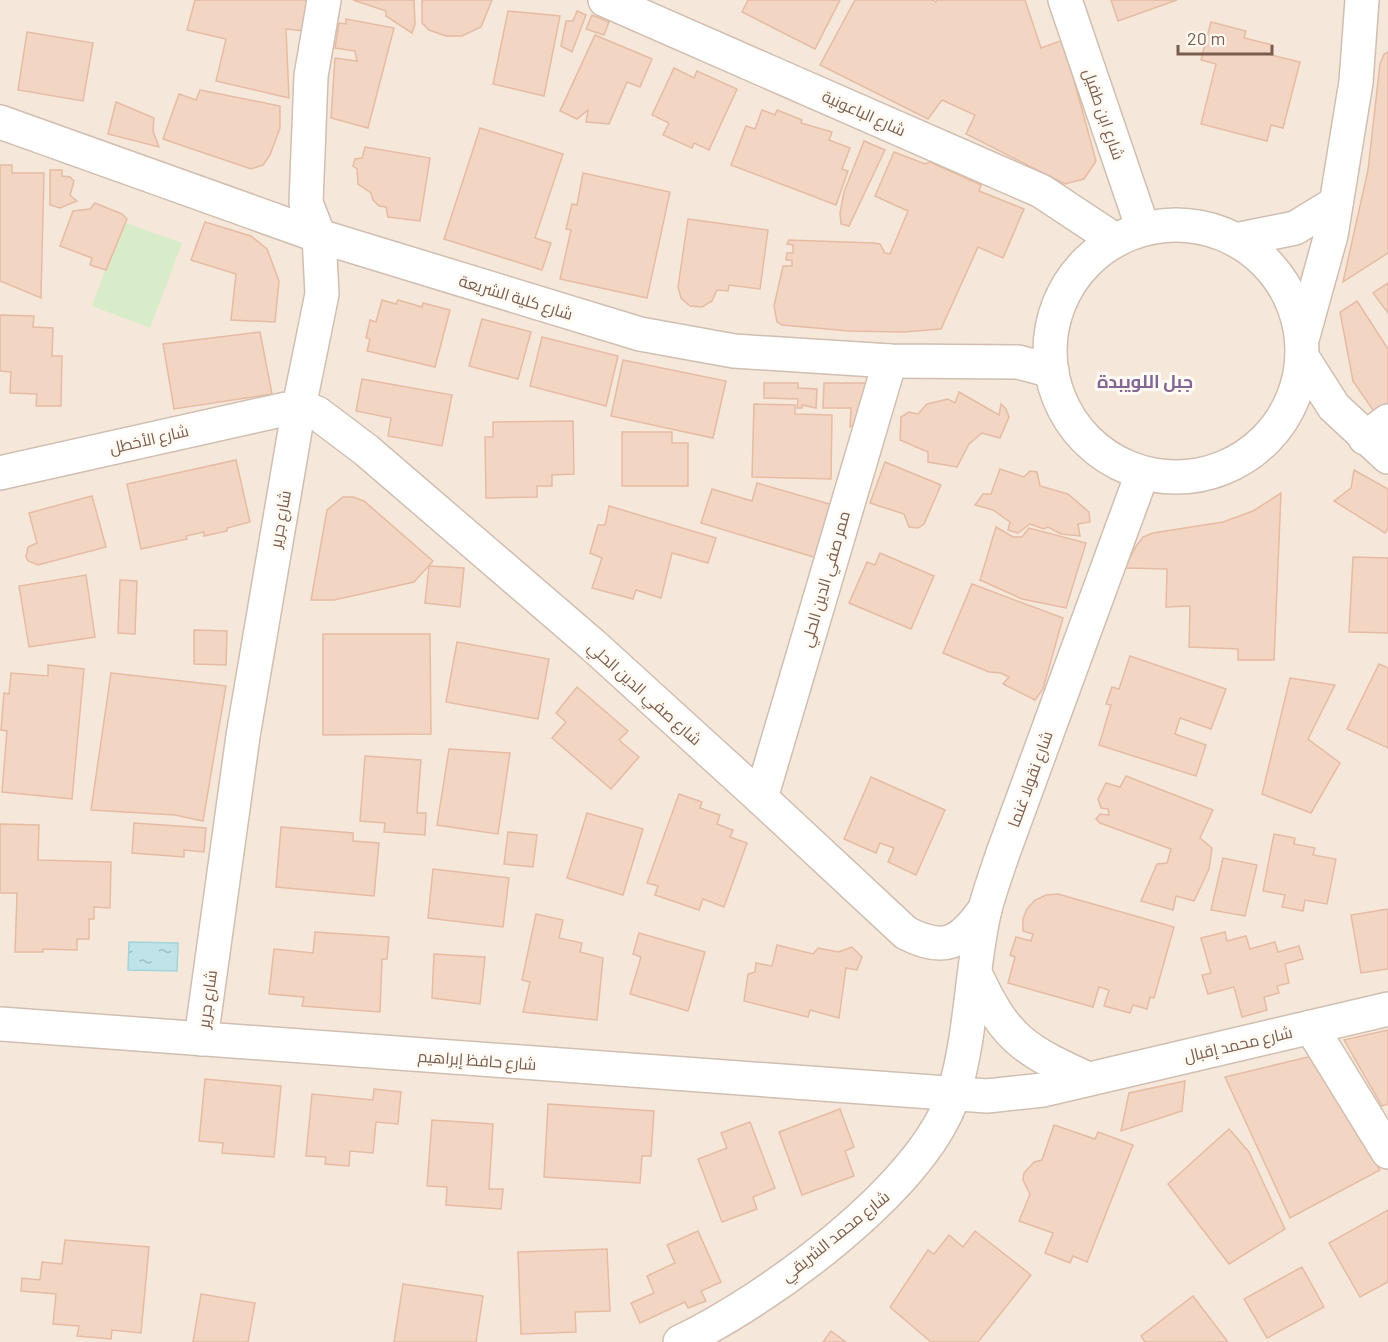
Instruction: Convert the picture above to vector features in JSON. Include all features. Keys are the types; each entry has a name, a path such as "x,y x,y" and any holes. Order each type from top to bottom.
{"street":[{"name":"شارع جرير","path":"201,1039 243,736 299,407 322,294 320,236 306,203 311,76 324,0"},
{"name":"شارع الباعونية","path":"605,0 1041,191 1129,234"},
{"name":"شارع ابن طفيل","path":"1065,0 1129,234"},
{"path":"1362,0 1356,81 1331,235 1303,348 1293,402 1270,438 1236,464 1195,477 1142,474 1117,464 1087,442 1065,414 1052,371 1051,338 1060,299 1082,265 1129,234 1179,224 1215,231 1248,247 1276,272 1295,306 1303,348 1334,407 1380,439"},
{"name":"شارع كلية الشريعة","path":"0,122 320,236 542,306 684,344 755,353 890,361 1018,362 1052,371"},
{"path":"1236,240 1295,228 1336,203"},
{"name":"ممر صفي الدين الحلي","path":"761,798 890,361"},
{"name":"شارع الأخطل","path":"0,473 299,407"},
{"name":"شارع صفي الدين الحلي","path":"299,407 317,413 366,450 594,646 906,933 923,942 940,945 953,941 971,929 985,909"},
{"name":"شارع نقولا غنما","path":"954,1094 976,975 985,909 1031,751 1142,474"},
{"path":"976,975 993,1012 1023,1045 1088,1079"},
{"name":"شارع محمد إقبال","path":"954,1094 1009,1094 1043,1090 1388,1009"},
{"name":"شارع حافظ إبراهيم","path":"0,1024 954,1094"},
{"path":"1311,1027 1388,1152"},
{"name":"شارع محمد الشريقي","path":"680,1342 712,1327 753,1301 809,1260 895,1188 923,1154 954,1094"}],"shaded area":[{"name":"جبل اللويبدة","path":"0,0 1388,0 1388,1342 0,1342"}],"green space":[{"path":"123,222 182,243 150,328 92,306"}],"water":[{"path":"129,942 178,943 177,971 128,970"}],"building":[{"path":"195,0 307,0 304,31 286,29 289,98 216,81 226,39 187,30"},
{"path":"353,0 414,0 415,24 412,33 386,16 386,11"},
{"path":"422,0 492,0 481,27 462,36 446,36 429,30 422,23"},
{"path":"748,0 840,0 815,49 742,12"},
{"path":"855,0 932,0 936,2 937,0 1025,0 1041,48 1063,40 1096,161 1084,179 1065,184 966,134 975,115 942,100 928,119 820,65"},
{"path":"1111,0 1177,0 1118,21"},
{"path":"508,11 560,16 544,96 493,84"},
{"path":"577,11 586,15 572,52 561,46 566,21 573,21"},
{"path":"592,15 609,22 604,35 586,29"},
{"path":"346,19 394,28 368,128 331,118 335,58 357,61 355,51 335,48 339,23 346,24"},
{"path":"1211,22 1246,31 1244,38 1273,45 1271,55 1300,62 1283,128 1271,125 1267,141 1201,124 1216,64 1201,60"},
{"path":"27,32 93,43 83,101 18,90"},
{"path":"595,35 652,59 640,87 627,82 609,124 586,122 588,110 577,119 560,111"},
{"path":"1388,52 1388,253 1343,282 1368,170 1380,64 1384,54"},
{"path":"674,68 694,78 697,71 737,89 709,150 694,143 692,148 663,135 669,123 652,115"},
{"path":"200,90 280,106 280,128 270,155 263,165 251,169 163,139 179,94 196,100"},
{"path":"116,102 154,118 153,131 159,147 108,134"},
{"path":"762,110 775,115 777,110 802,120 801,123 832,132 829,140 850,148 842,169 848,171 836,205 731,165 746,126 755,129"},
{"path":"480,128 563,154 535,238 551,243 542,270 444,239"},
{"path":"864,141 885,150 849,226 841,224 840,213 844,192"},
{"path":"365,147 430,158 420,221 388,217 386,207 379,206 373,200 371,193 358,184 357,169 353,166 355,159 362,158"},
{"path":"894,152 925,164 930,162 981,185 979,191 1024,209 1003,258 978,247 941,329 904,332 849,331 782,325 777,322 774,306 783,266 792,266 792,260 786,260 787,253 793,253 793,245 787,244 789,240 874,243 880,244 885,253 890,254 908,211 875,196"},
{"path":"0,165 12,165 12,173 44,173 41,298 0,281"},
{"path":"50,170 62,170 62,176 70,177 74,181 70,195 77,201 60,208 50,205"},
{"path":"583,173 670,192 647,298 560,279 571,230 566,229 572,204 577,205"},
{"path":"95,203 122,214 127,219 106,270 90,265 92,258 60,246 73,211 90,209"},
{"path":"688,219 768,230 760,289 729,285 728,291 717,290 712,301 702,307 690,306 681,298 678,287"},
{"path":"205,222 251,236 267,249 279,281 275,322 231,320 236,274 191,260"},
{"path":"1388,283 1388,313 1373,293"},
{"path":"382,300 396,304 398,300 422,307 423,303 450,310 435,367 367,351 370,339 366,338 370,320 376,322"},
{"path":"1357,301 1388,349 1388,407 1377,416 1353,381 1340,312"},
{"path":"0,315 34,316 33,327 53,328 52,356 62,356 61,406 36,406 37,394 10,393 11,372 0,371"},
{"path":"482,319 531,332 518,379 469,366"},
{"path":"260,332 272,394 174,409 163,344"},
{"path":"542,337 618,356 606,406 530,386"},
{"path":"623,360 726,381 713,438 611,416"},
{"path":"362,379 452,395 442,446 388,436 391,418 356,411"},
{"path":"764,383 798,383 798,388 817,389 816,408 802,405 802,408 797,408 798,399 764,398"},
{"path":"824,383 872,383 871,413 850,427 851,408 823,408"},
{"path":"959,392 999,415 1001,404 1006,409 1009,417 1000,438 982,433 969,444 957,467 928,462 928,452 900,440 901,417 909,412 918,414 927,404 948,399 955,403"},
{"path":"754,404 795,405 795,414 832,415 831,479 752,477"},
{"path":"573,421 574,474 552,475 552,486 537,486 537,497 486,498 485,437 493,437 493,422"},
{"path":"622,432 672,432 672,443 688,443 688,486 622,486"},
{"path":"236,460 250,522 227,528 227,531 204,536 204,532 186,536 187,539 141,549 127,484"},
{"path":"885,462 941,485 924,524 918,528 909,527 904,514 870,503"},
{"path":"1000,469 1024,477 1030,471 1037,472 1040,486 1068,494 1089,512 1090,522 1078,524 1080,536 1061,534 1048,527 1044,529 1030,524 1018,533 1008,530 1010,522 993,510 975,505 983,494 991,494"},
{"path":"1354,470 1388,489 1388,528 1385,533 1334,501 1351,488"},
{"path":"757,483 833,505 817,558 701,523 712,489 752,501"},
{"path":"1281,493 1274,660 1238,660 1238,649 1189,647 1190,606 1166,607 1167,569 1124,568 1137,545 1143,537 1153,533 1223,522 1253,511"},
{"path":"92,496 106,547 38,565 28,561 26,557 28,547 37,543 29,513"},
{"path":"343,497 353,497 364,501 433,561 414,582 334,600 311,600 327,510"},
{"path":"609,506 716,538 708,563 672,553 661,598 636,590 633,599 592,588 602,558 590,553 598,525 605,525"},
{"path":"996,527 1013,537 1022,537 1029,528 1086,543 1066,608 1022,599 980,580"},
{"path":"880,553 934,576 911,629 849,603 867,562 875,565"},
{"path":"1353,557 1388,558 1388,633 1349,632"},
{"path":"429,566 464,568 460,607 425,603"},
{"path":"86,575 95,637 29,647 19,586"},
{"path":"120,580 137,581 135,634 118,633"},
{"path":"972,584 1063,618 1043,689 1035,700 1003,684 1009,677 1001,673 989,672 943,653"},
{"path":"194,630 227,631 226,665 194,664"},
{"path":"323,634 430,634 431,734 323,735"},
{"path":"457,642 549,659 538,719 446,702"},
{"path":"1130,656 1226,689 1211,729 1180,718 1175,734 1206,745 1196,776 1099,745 1111,705 1106,704 1112,687 1119,689"},
{"path":"1379,664 1388,668 1388,748 1347,729"},
{"path":"48,665 84,669 72,799 2,792 7,731 1,730 4,693 9,694 11,673 48,676"},
{"path":"111,673 226,686 203,821 175,815 91,810"},
{"path":"1290,678 1335,685 1308,739 1340,763 1311,813 1262,794"},
{"path":"577,687 628,731 619,740 639,757 611,789 552,738 566,722 556,713"},
{"path":"449,749 510,753 498,834 437,825"},
{"path":"365,756 421,760 417,813 426,813 425,835 384,832 385,823 360,821"},
{"path":"1126,776 1213,810 1200,838 1212,848 1209,869 1194,901 1176,896 1173,910 1141,901 1157,864 1167,863 1171,849 1100,823 1096,819 1100,814 1109,815 1108,809 1101,808 1098,799 1106,783 1120,787"},
{"path":"871,777 945,810 916,875 888,862 894,848 880,843 876,853 844,839"},
{"path":"679,794 702,802 700,808 720,815 717,824 733,830 730,837 747,843 724,907 703,899 699,910 655,895 658,886 647,883"},
{"path":"587,813 643,829 623,895 567,878"},
{"path":"134,823 206,828 204,852 184,850 184,857 132,853"},
{"path":"0,824 39,825 38,860 111,862 110,908 94,907 94,919 89,919 89,939 77,939 77,950 43,949 43,952 15,952 17,893 0,893"},
{"path":"281,827 353,833 353,841 379,843 374,896 276,887"},
{"path":"508,832 537,835 533,867 504,864"},
{"path":"1274,834 1295,838 1294,844 1315,848 1313,855 1336,859 1327,904 1305,900 1303,911 1282,907 1285,895 1263,891"},
{"path":"1223,858 1257,865 1245,916 1211,910"},
{"path":"433,869 509,878 503,927 428,918"},
{"path":"1058,894 1174,927 1154,998 1150,997 1147,1009 1133,1005 1130,1013 1104,1006 1109,990 1099,987 1093,1007 1008,983 1015,957 1010,955 1016,937 1031,941 1033,934 1023,931 1023,919 1027,909 1035,900 1046,895"},
{"path":"1388,909 1388,969 1361,973 1351,915"},
{"path":"536,914 563,920 559,938 582,943 580,952 603,958 597,1020 523,1012 530,982 522,980"},
{"path":"315,932 389,937 387,959 382,959 380,1012 302,1006 304,997 269,994 274,949 313,953"},
{"path":"1225,932 1227,941 1246,936 1250,949 1275,942 1278,952 1299,946 1303,959 1285,964 1289,983 1277,986 1279,993 1264,997 1267,1010 1242,1017 1234,987 1208,994 1202,975 1211,973 1201,938"},
{"path":"639,933 705,952 688,1011 630,994 641,957 633,954"},
{"path":"777,945 813,954 818,948 838,952 852,947 862,957 857,970 846,968 839,1018 810,1010 808,1017 744,1001 748,974 755,972 756,963 772,966"},
{"path":"434,954 485,957 480,1004 432,998"},
{"path":"1388,1030 1388,1104 1382,1106 1344,1040"},
{"path":"1312,1056 1380,1170 1290,1218 1225,1077"},
{"path":"205,1079 281,1086 274,1157 222,1153 223,1143 199,1141"},
{"path":"1185,1081 1182,1111 1121,1131 1129,1093"},
{"path":"374,1089 401,1092 398,1124 376,1122 373,1153 350,1151 349,1166 325,1164 326,1157 306,1156 312,1094 373,1100"},
{"path":"548,1104 654,1111 651,1156 642,1156 640,1183 544,1177"},
{"path":"840,1109 854,1147 845,1151 854,1176 802,1195 779,1132"},
{"path":"432,1120 493,1124 489,1189 503,1189 501,1209 446,1205 447,1187 427,1186"},
{"path":"750,1122 775,1188 753,1197 757,1209 722,1222 698,1159 727,1148 721,1133"},
{"path":"1054,1125 1095,1139 1098,1132 1133,1145 1087,1262 1073,1256 1070,1263 1045,1253 1053,1233 1019,1221 1030,1194 1023,1180 1024,1173 1034,1162 1042,1160"},
{"path":"1229,1129 1249,1152 1285,1229 1229,1264 1168,1184"},
{"path":"1388,1210 1388,1282 1360,1297 1329,1243"},
{"path":"698,1231 721,1282 701,1291 706,1301 688,1308 685,1302 640,1323 631,1303 654,1293 647,1276 675,1263 667,1245"},
{"path":"975,1231 1031,1275 978,1342 931,1342 890,1307 928,1250 934,1254 949,1235 963,1247"},
{"path":"65,1240 149,1247 141,1333 112,1330 111,1339 77,1336 79,1326 53,1324 56,1294 21,1291 22,1278 40,1280 42,1262 62,1264"},
{"path":"607,1249 610,1311 575,1312 576,1332 521,1334 518,1252"},
{"path":"1302,1267 1324,1307 1267,1338 1244,1299"},
{"path":"403,1284 483,1296 476,1342 394,1342"},
{"path":"201,1294 255,1303 248,1342 193,1342"},
{"path":"1193,1296 1228,1342 1145,1342 1141,1336"},
{"path":"831,1331 846,1342 823,1342"}],"district":[{"name":"جبل اللويبدة","path":"1145,382"}]}
